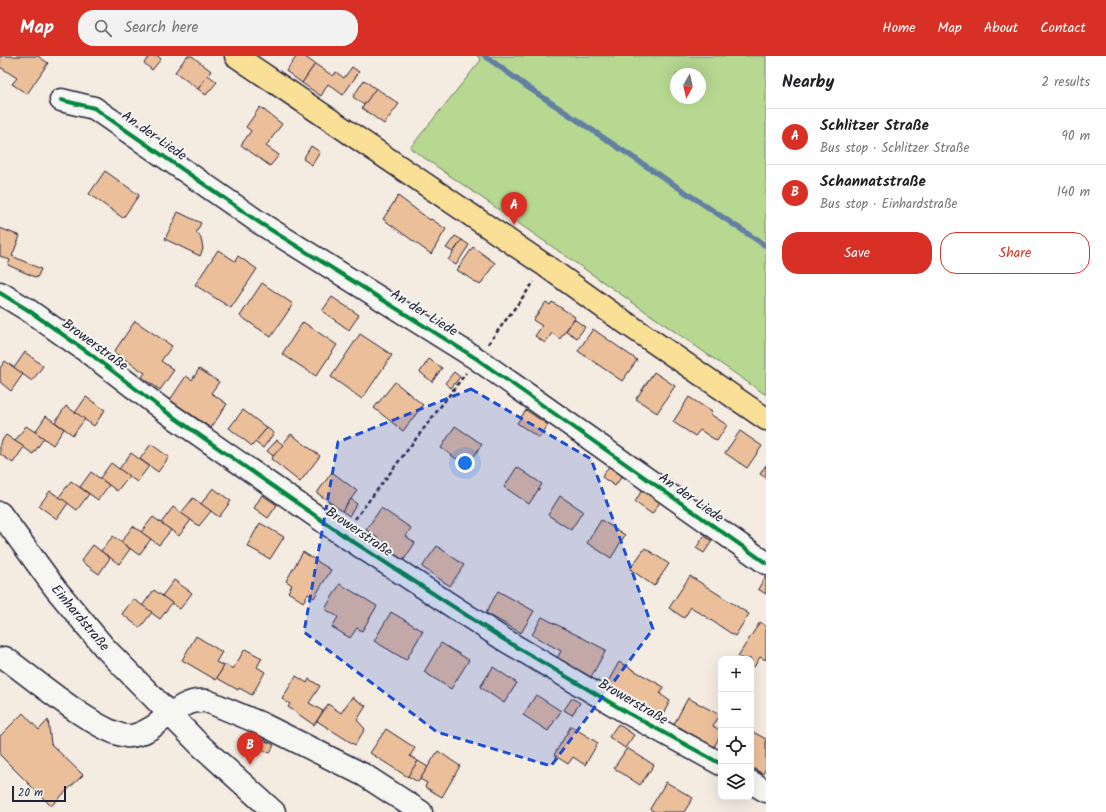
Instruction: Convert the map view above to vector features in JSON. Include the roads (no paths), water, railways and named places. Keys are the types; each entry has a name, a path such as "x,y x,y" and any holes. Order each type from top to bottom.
{"main road":[{"path":"236,56 546,266 766,419"}],"street":[{"name":"An der Liede","path":"61,100 94,108 260,223 476,359 766,563"},
{"name":"Browerstraße","path":"0,293 28,310 83,348 162,409 343,535 502,639 628,713 718,762"},
{"name":"Einhardstraße","path":"0,514 32,559 104,647 199,744 274,812"},
{"path":"5,658 88,718 112,732 128,736 144,732 189,702 198,700 216,704 262,724 364,775 421,812"},
{"path":"754,784 766,791"}],"waterway":[{"path":"485,56 526,86 766,246"}],"place":[{"name":"Schlitzer Straße","path":"514,225"},
{"name":"Schannatstraße","path":"250,765"}]}
